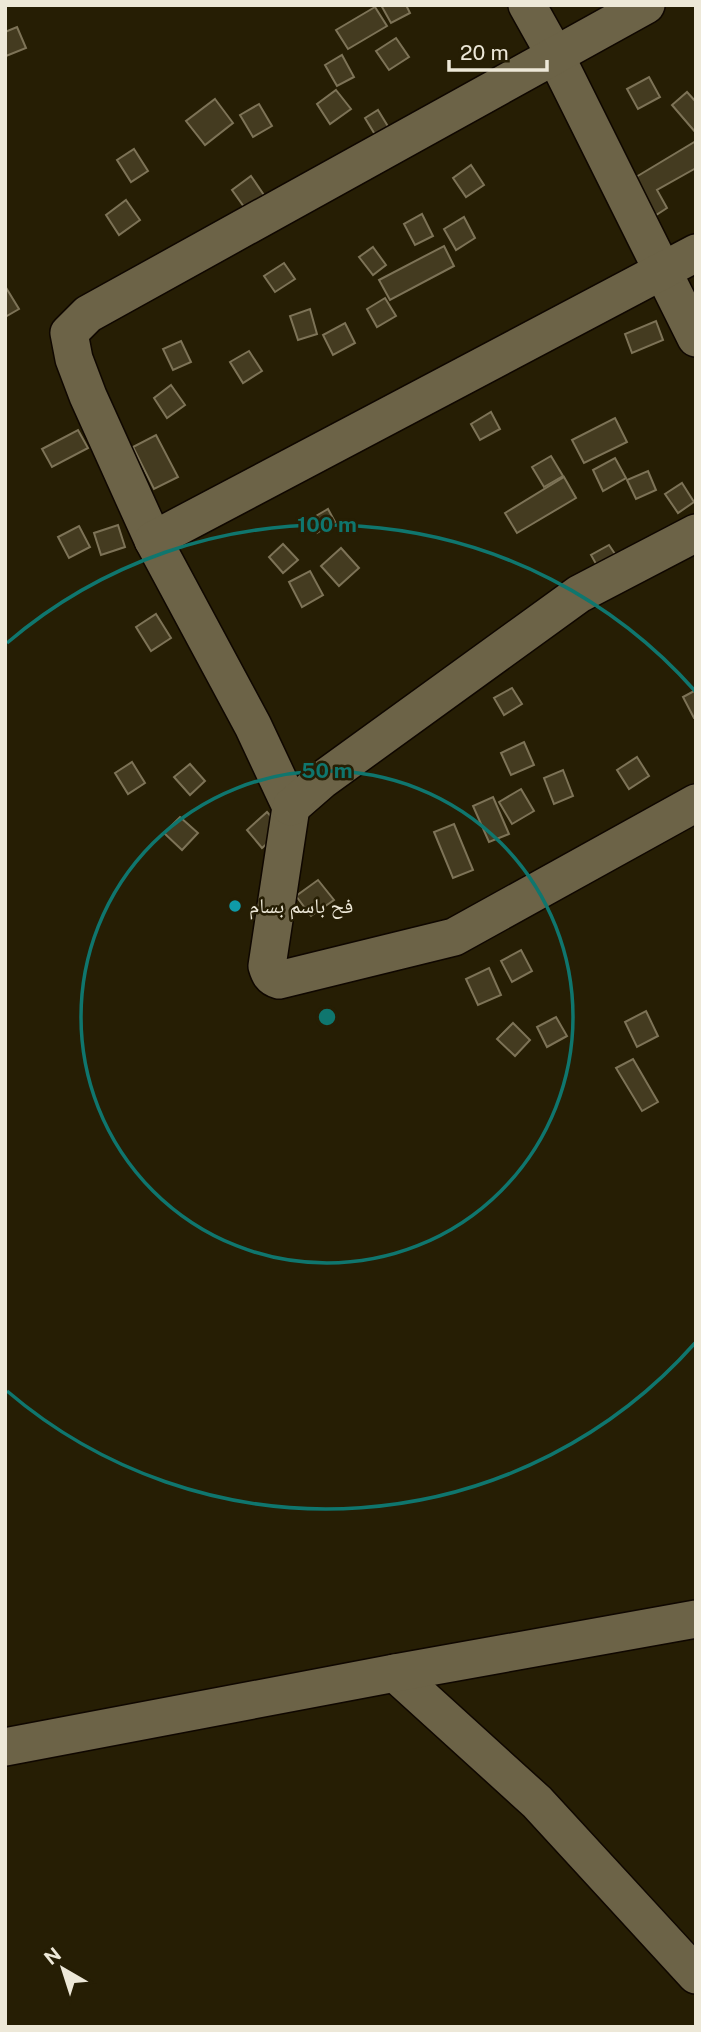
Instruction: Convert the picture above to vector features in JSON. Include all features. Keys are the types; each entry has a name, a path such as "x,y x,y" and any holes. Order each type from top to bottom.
{"street":[{"path":"527,5 555,55 696,338"},
{"path":"646,5 88,314 69,332 74,359 88,396 153,540 253,726 291,807 267,966 269,974 279,980 454,937 696,803"},
{"path":"153,540 696,253"},
{"path":"291,807 322,780 579,594 696,533"},
{"path":"8,1749 395,1673 696,1619"},
{"path":"395,1673 537,1802 696,1975"}],"building":[{"path":"381,5 406,5 410,13 391,23"},
{"path":"375,7 387,26 348,49 336,30"},
{"path":"17,27 26,48 6,56 5,32"},
{"path":"396,38 409,57 389,70 376,51"},
{"path":"342,55 354,77 337,86 325,65"},
{"path":"649,77 660,97 638,109 627,89"},
{"path":"336,90 351,109 330,124 317,104"},
{"path":"687,92 696,102 696,133 672,105"},
{"path":"215,99 233,123 205,145 186,121"},
{"path":"259,104 272,126 253,137 240,115"},
{"path":"378,110 392,133 379,141 365,118"},
{"path":"696,141 696,168 657,190 667,208 653,217 631,180"},
{"path":"134,149 148,171 131,182 117,160"},
{"path":"471,165 484,185 466,197 453,178"},
{"path":"251,176 266,198 247,211 232,190"},
{"path":"126,200 140,220 119,235 106,215"},
{"path":"422,214 433,236 415,245 404,224"},
{"path":"464,217 475,238 456,250 444,229"},
{"path":"444,246 454,266 390,300 379,280"},
{"path":"373,247 386,265 373,275 359,257"},
{"path":"284,263 295,279 275,292 264,276"},
{"path":"5,286 19,309 5,317"},
{"path":"385,298 396,316 377,327 367,309"},
{"path":"310,309 317,334 298,340 290,316"},
{"path":"656,321 663,340 632,353 625,334"},
{"path":"345,323 355,343 333,355 323,335"},
{"path":"181,341 191,362 173,370 163,349"},
{"path":"249,351 262,371 243,383 230,362"},
{"path":"171,385 185,405 167,418 154,398"},
{"path":"491,412 500,429 480,440 471,424"},
{"path":"615,418 627,442 584,463 572,440"},
{"path":"78,430 88,448 52,467 42,449"},
{"path":"156,435 178,477 154,489 133,447"},
{"path":"551,456 563,476 544,487 532,467"},
{"path":"615,458 626,478 603,491 593,470"},
{"path":"648,471 656,490 636,499 627,480"},
{"path":"564,477 576,498 517,533 505,513"},
{"path":"682,483 694,502 678,513 665,494"},
{"path":"328,509 335,522 317,533 309,520"},
{"path":"118,525 125,547 101,555 94,533"},
{"path":"79,526 90,547 69,558 58,537"},
{"path":"283,544 298,560 283,573 269,557"},
{"path":"609,545 619,560 600,571 591,555"},
{"path":"341,548 359,568 339,586 321,566"},
{"path":"310,571 323,595 302,607 289,582"},
{"path":"156,614 171,638 151,651 136,627"},
{"path":"512,688 522,704 504,715 494,698"},
{"path":"696,690 696,718 694,718 683,697"},
{"path":"524,742 534,765 511,775 501,753"},
{"path":"637,757 649,776 629,789 617,770"},
{"path":"132,762 145,783 128,794 115,773"},
{"path":"190,764 205,781 190,795 174,777"},
{"path":"563,770 573,796 554,804 544,778"},
{"path":"521,789 534,811 512,824 499,802"},
{"path":"493,797 509,834 489,842 473,806"},
{"path":"267,812 283,830 262,848 247,830"},
{"path":"180,817 198,833 182,850 164,833"},
{"path":"454,824 473,870 453,878 434,832"},
{"path":"318,880 334,900 311,916 296,896"},
{"path":"521,950 532,971 512,982 501,961"},
{"path":"489,968 501,995 478,1005 466,979"},
{"path":"646,1011 658,1036 637,1047 625,1022"},
{"path":"556,1017 567,1036 547,1047 537,1027"},
{"path":"513,1023 530,1040 515,1056 497,1039"},
{"path":"633,1059 658,1102 642,1111 616,1068"}],"place":[{"name":"فح باسم بسام","path":"235,906"}]}
